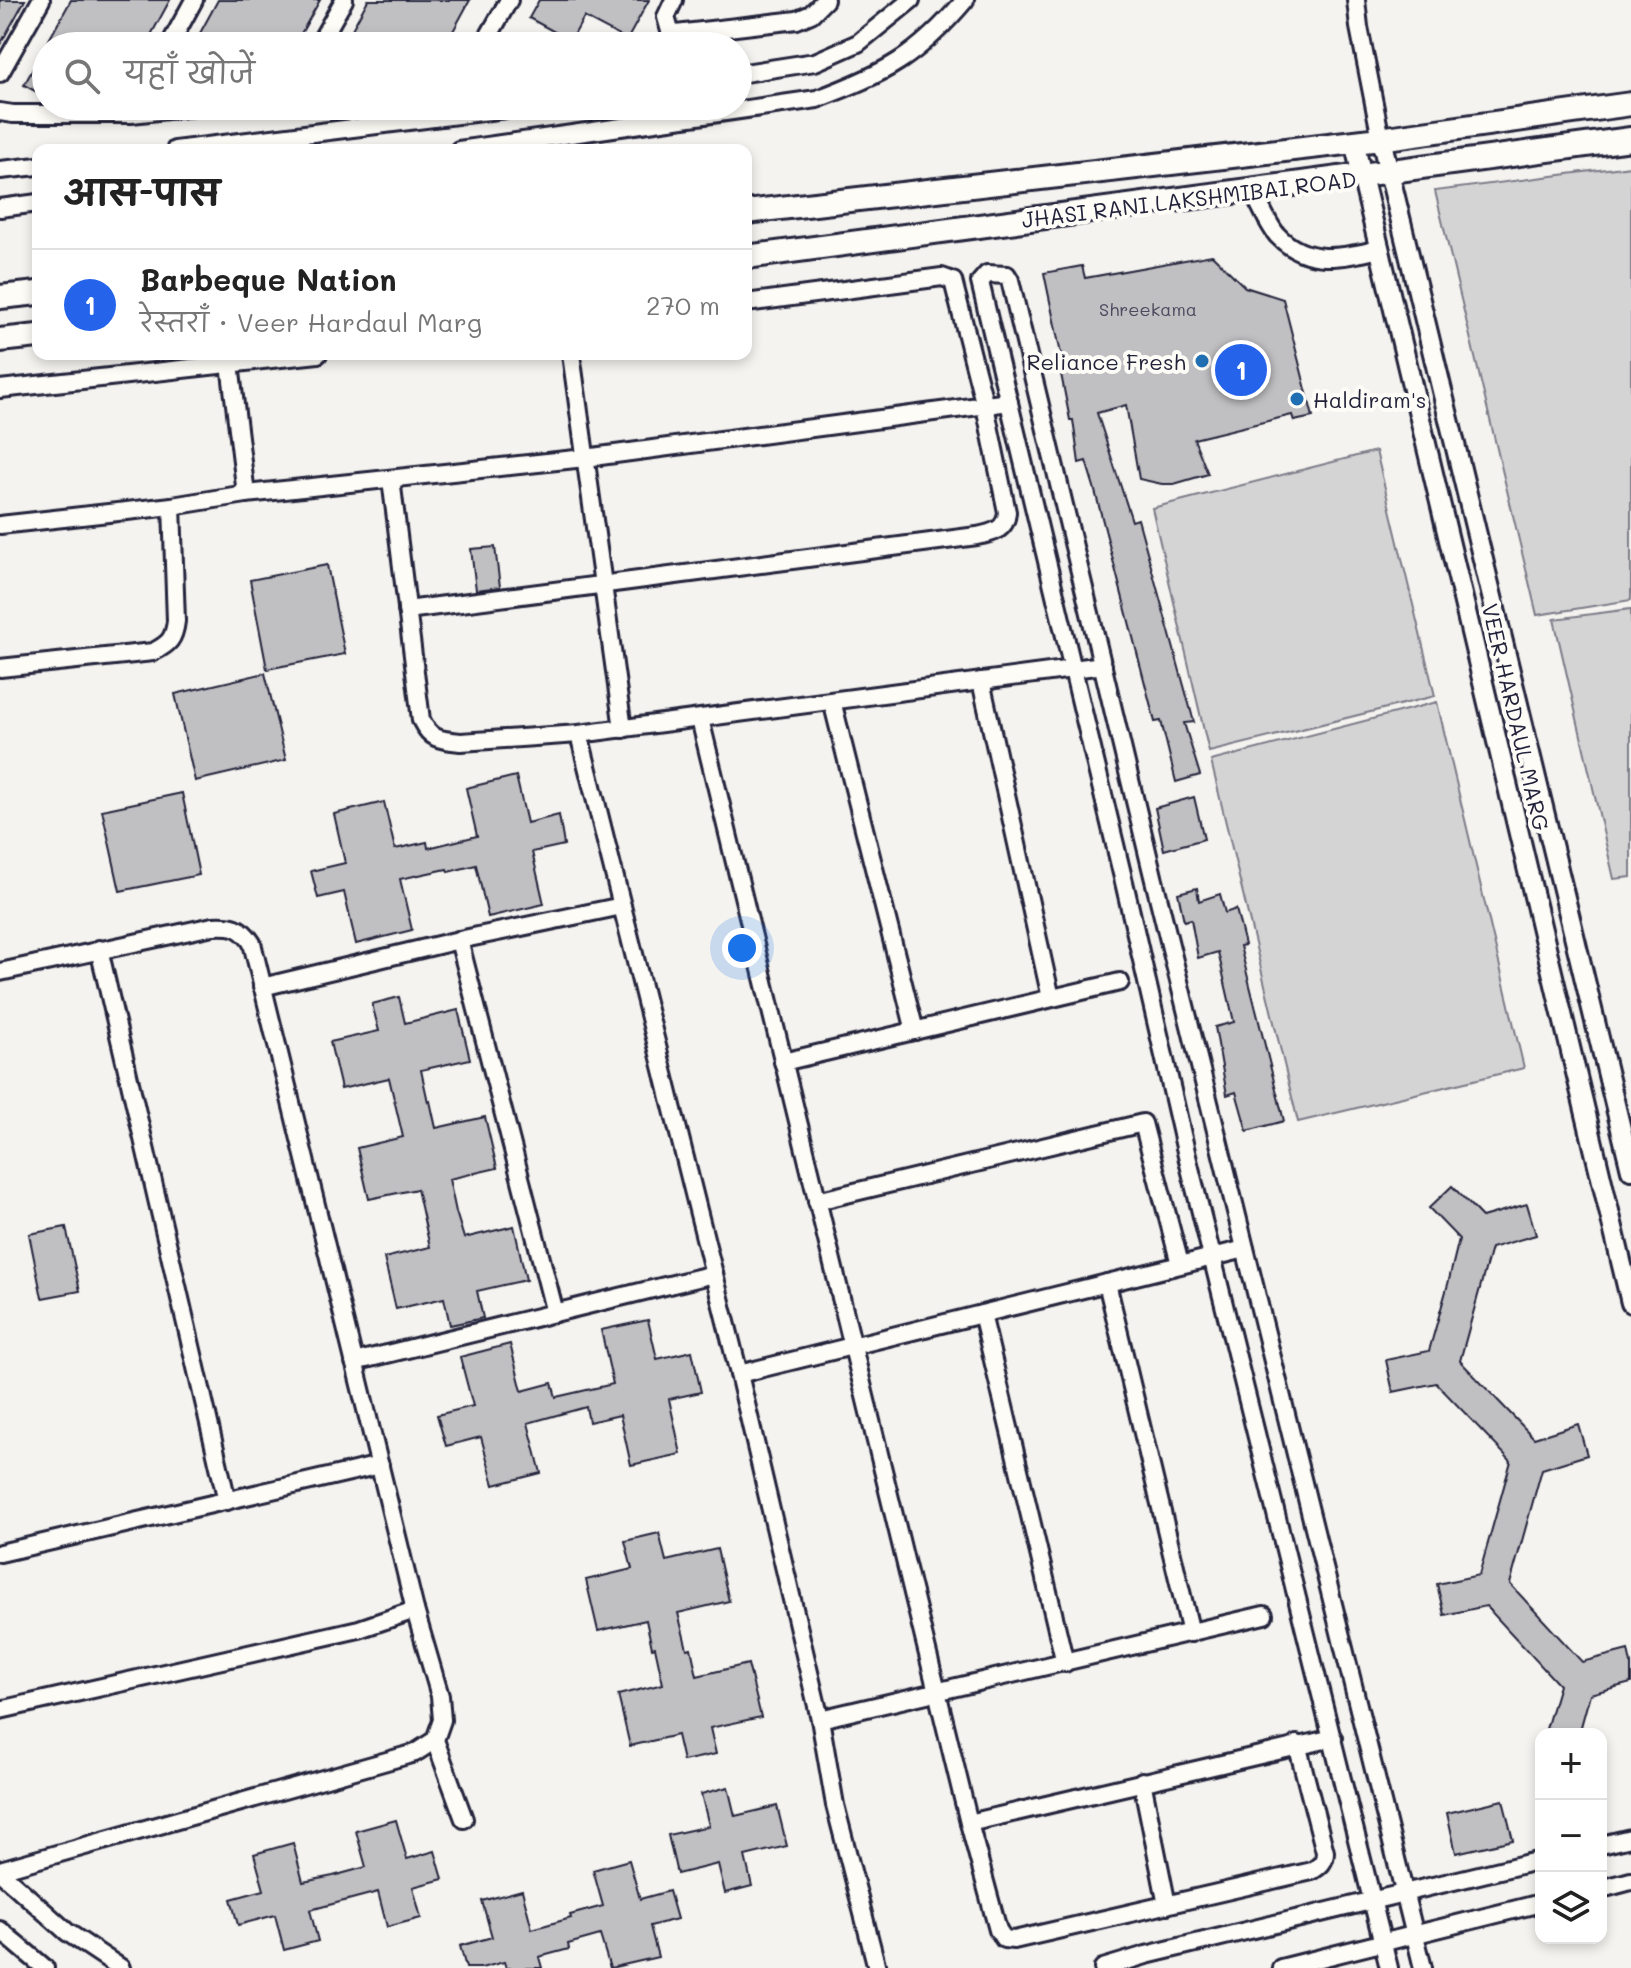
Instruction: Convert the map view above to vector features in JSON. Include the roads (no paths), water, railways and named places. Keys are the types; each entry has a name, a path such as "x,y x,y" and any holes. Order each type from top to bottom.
{"main road":[{"name":"JHASI RANI LAKSHMIBAI ROAD","path":"752,211 1381,139 1631,104"},
{"name":"JHASI RANI LAKSHMIBAI ROAD","path":"752,256 1631,139"},
{"path":"0,297 32,294"},
{"path":"0,340 32,337"}],"street":[{"path":"0,73 41,0"},
{"path":"177,32 194,0"},
{"path":"326,32 344,0"},
{"path":"491,32 509,0"},
{"path":"672,32 666,17 674,0"},
{"path":"693,32 797,20 811,14 825,0"},
{"path":"752,72 815,62 858,43 911,0"},
{"path":"752,108 817,99 873,78 917,50 965,0"},
{"path":"1356,0 1381,139"},
{"path":"0,112 32,112"},
{"path":"290,143 423,120"},
{"path":"501,144 670,120"},
{"name":"VEER HARDAUL MARG","path":"1381,139 1631,1170"},
{"name":"VEER HARDAUL MARG","path":"1354,142 1631,1303"},
{"path":"0,170 32,167"},
{"path":"1252,190 1277,235 1296,249 1319,258 1341,258 1379,249"},
{"path":"0,208 32,204"},
{"path":"1389,1968 1213,1258 980,282 987,274 1007,275 1010,280 1423,1968"},
{"path":"407,610 992,533 1002,528 1007,521 1007,512 985,406 955,286 949,278 752,302"},
{"path":"0,389 265,360"},
{"path":"572,360 623,729"},
{"path":"230,364 246,494"},
{"path":"0,525 172,506 246,494 585,458 1009,402"},
{"path":"391,479 421,720 428,733 443,741 623,729 1103,665"},
{"path":"0,668 153,652 167,645 174,636 176,621 172,506"},
{"path":"981,681 1051,998"},
{"path":"832,701 915,1031"},
{"path":"700,719 937,1693 998,1930 1004,1939 1014,1940 1312,1871 1325,1860 1325,1852 1297,1744"},
{"path":"579,734 739,1374 820,1719 835,1805 877,1968"},
{"path":"262,987 459,940 622,906"},
{"path":"0,1871 415,1753 435,1740 442,1720 440,1696 415,1610 252,943 246,933 234,925 213,926 1,967"},
{"path":"459,940 555,1313"},
{"path":"99,949 227,1501"},
{"path":"783,1062 1120,982"},
{"path":"817,1201 1143,1123 1180,1264"},
{"path":"739,1374 1245,1249"},
{"path":"354,1362 714,1274"},
{"path":"1107,1283 1191,1633"},
{"path":"982,1314 1065,1663"},
{"path":"0,1553 380,1465"},
{"path":"0,1710 359,1629 415,1610"},
{"path":"820,1719 1264,1615"},
{"path":"969,1823 1333,1738"},
{"path":"435,1740 464,1819"},
{"path":"1142,1781 1167,1905"},
{"path":"1607,1844 1631,1838"},
{"path":"1103,1968 1535,1861"},
{"path":"0,1871 67,1932 121,1968"},
{"path":"1607,1887 1631,1881"},
{"path":"1281,1968 1535,1904"},
{"path":"0,1930 45,1968"}],"place":[{"name":"Reliance Fresh","path":"1202,361"},
{"name":"Barbeque Nation","path":"1241,370"},
{"name":"Haldiram's","path":"1297,399"}]}
